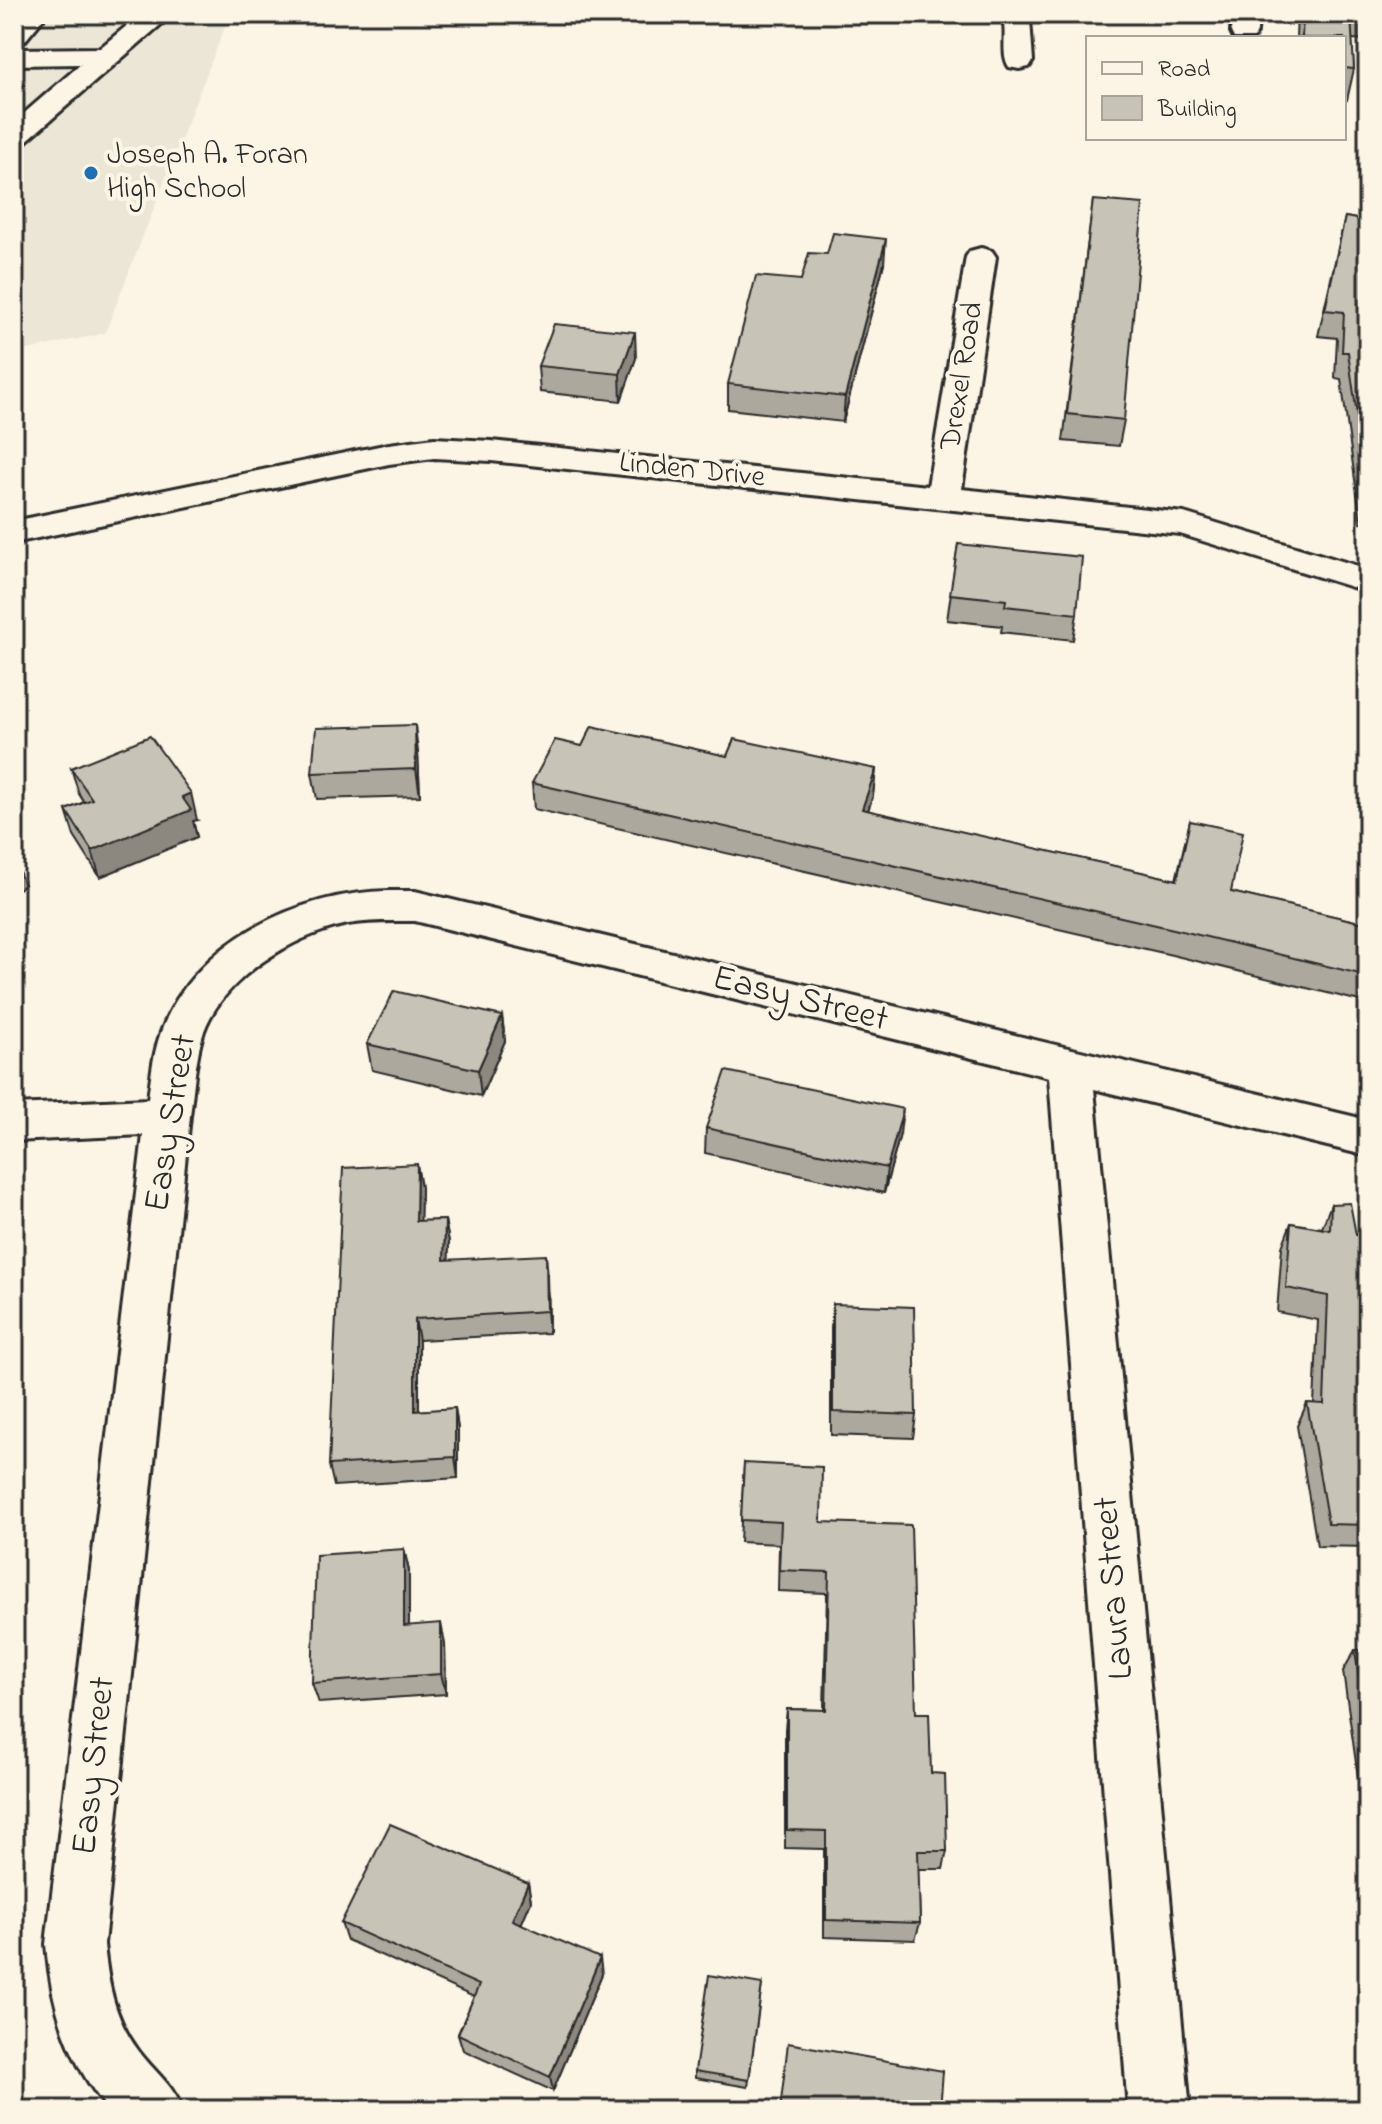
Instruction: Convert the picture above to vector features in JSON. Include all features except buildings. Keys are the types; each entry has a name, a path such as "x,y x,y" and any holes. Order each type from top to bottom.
{"street":[{"path":"14,36 34,14"},
{"path":"14,137 106,56 160,14"},
{"path":"1013,14 1017,19 1019,61"},
{"path":"14,57 106,56"},
{"name":"Drexel Road","path":"944,496 981,257"},
{"name":"Linden Drive","path":"14,532 389,454 434,448 944,496 1184,524 1368,581"},
{"name":"Easy Street","path":"152,2110 126,2086 104,2055 91,2028 78,1987 75,1944 168,1116 179,1045 186,1023 213,983 255,949 318,917 350,909 415,906 1368,1138"},
{"name":"Laura Street","path":"1070,1066 1159,2110"},
{"path":"14,1123 168,1116"}],"shaded area":[{"name":"Joseph A. Foran High School","path":"14,14 230,14 105,333 14,353"}],"place":[{"name":"Joseph A. Foran High School","path":"91,173"}]}
